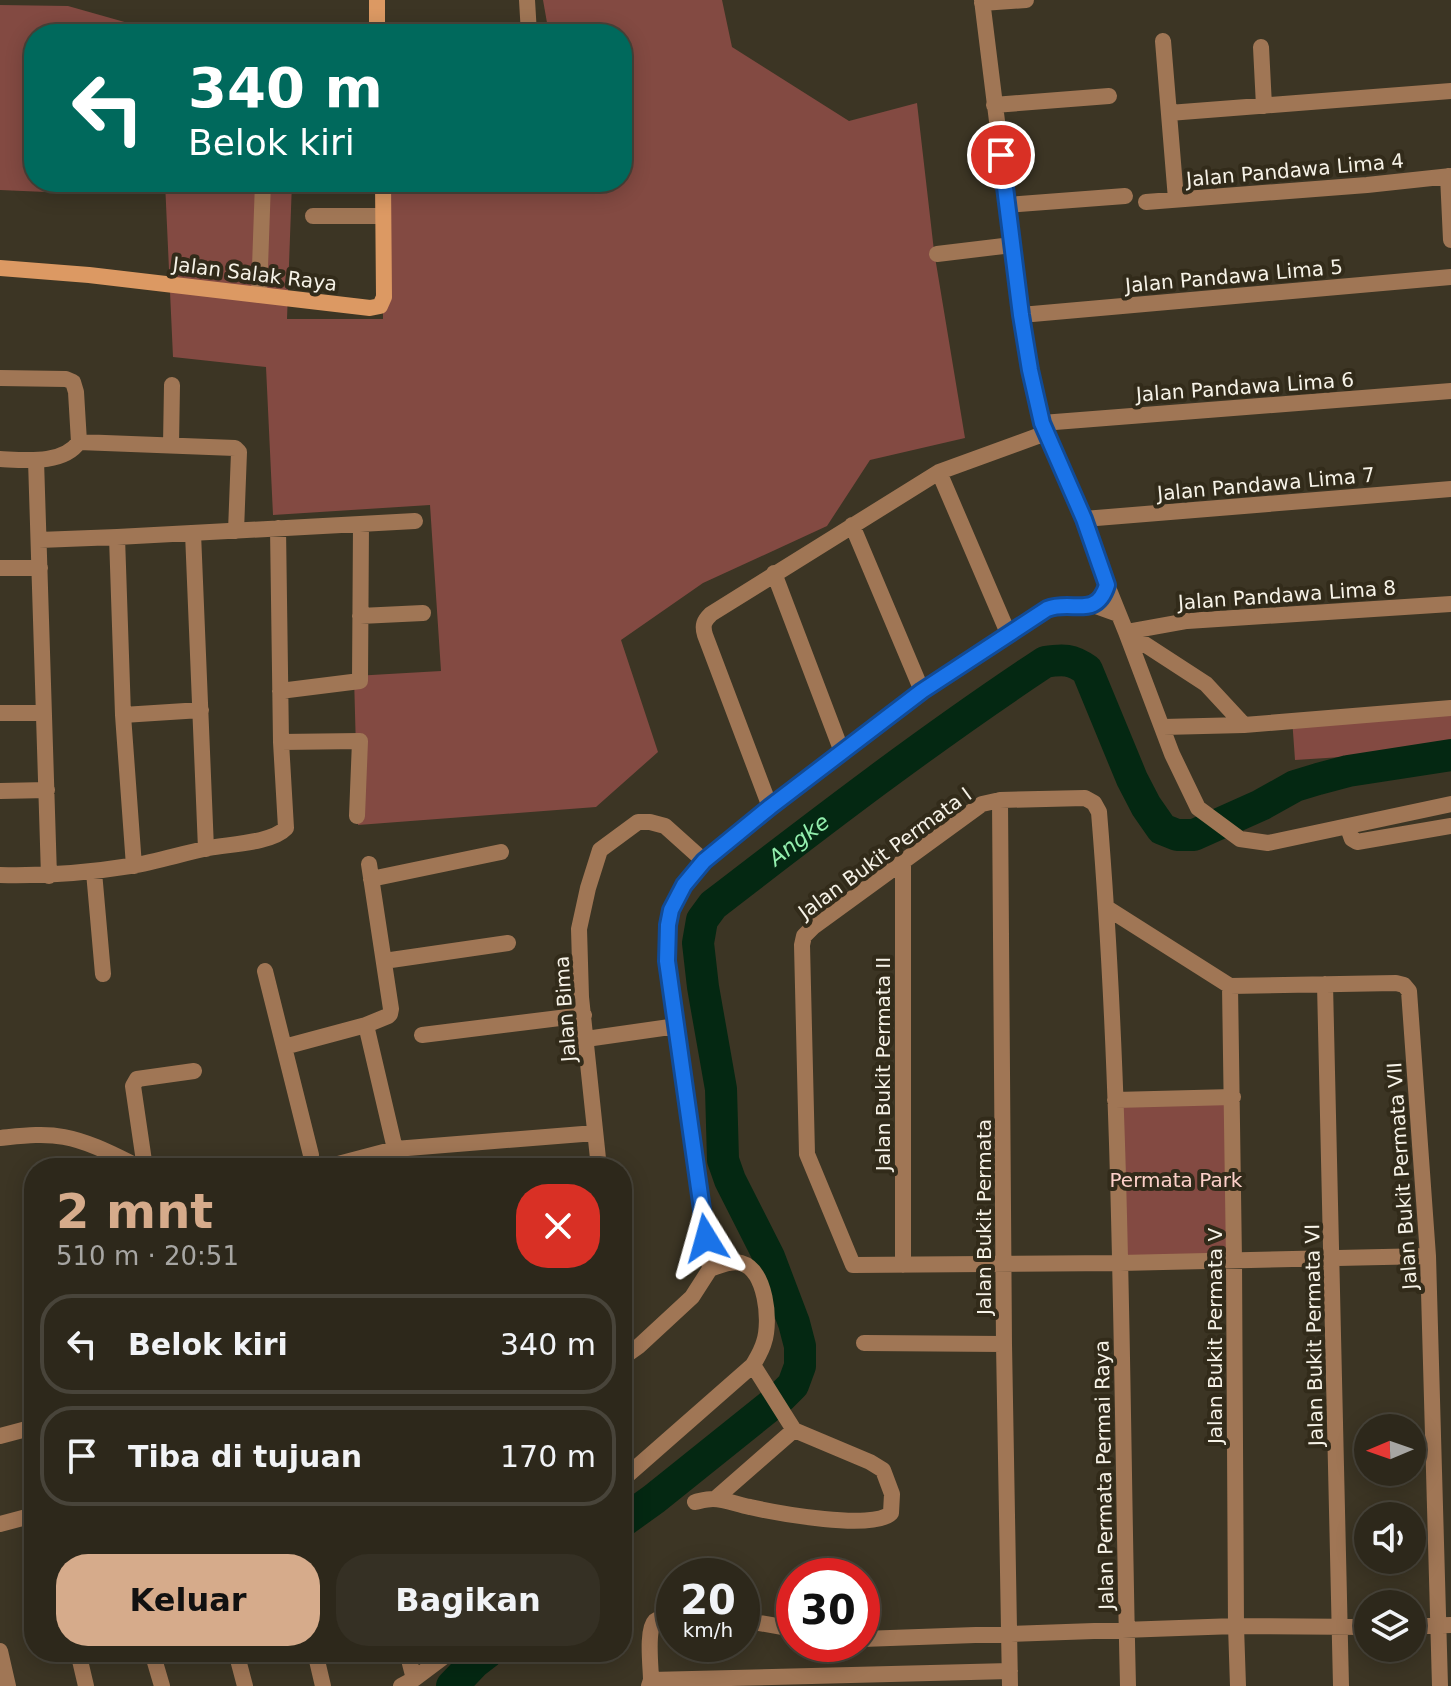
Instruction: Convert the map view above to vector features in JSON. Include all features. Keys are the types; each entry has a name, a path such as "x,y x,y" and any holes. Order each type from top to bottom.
{"street":[{"path":"377,0 377,24"},
{"path":"527,0 528,24"},
{"path":"1026,0 982,1 1030,370 1044,428 1084,519 1172,754 1198,808 1240,839 1268,843 1451,804"},
{"path":"1163,41 1176,199"},
{"path":"1261,47 1264,106"},
{"path":"1169,113 1451,91"},
{"path":"994,105 1109,96"},
{"path":"1450,176 1451,240"},
{"name":"Jalan Pandawa Lima 4","path":"1146,202 1450,176"},
{"path":"259,295 263,192"},
{"name":"Jalan Salak Raya","path":"0,268 89,275 370,308 380,306 384,297 383,192"},
{"path":"1007,205 1125,196"},
{"path":"313,216 383,216"},
{"path":"937,254 1012,245"},
{"name":"Jalan Pandawa Lima 5","path":"1021,315 1451,277"},
{"path":"0,378 66,379 73,382 79,442"},
{"path":"171,445 172,385"},
{"name":"Jalan Pandawa Lima 6","path":"770,807 703,627 705,620 852,525 939,472 1044,428 1451,391"},
{"path":"0,459 36,460 69,452 79,442 230,446 239,452 236,531"},
{"path":"36,460 49,876"},
{"path":"939,472 1008,633"},
{"name":"Jalan Pandawa Lima 7","path":"1084,519 1451,489"},
{"path":"39,540 415,521"},
{"path":"280,691 360,681 361,524"},
{"path":"852,525 922,691"},
{"path":"0,875 49,876 134,866 271,838 286,828 281,742 278,528"},
{"path":"193,533 206,849"},
{"path":"117,537 123,715 134,866"},
{"path":"0,568 40,568"},
{"path":"774,573 842,752"},
{"path":"1093,605 1101,598 1107,585"},
{"name":"Jalan Pandawa Lima 8","path":"1126,632 1187,621 1451,604"},
{"path":"710,1269 667,961 668,925 677,897 704,861 770,807 922,691 1008,633 1051,607 1093,605 1118,614"},
{"path":"360,616 423,613"},
{"path":"1126,632 1206,684 1244,725"},
{"path":"1163,727 1256,725 1451,708"},
{"path":"123,715 201,710"},
{"path":"0,713 44,713"},
{"path":"281,742 360,741 357,816"},
{"path":"0,791 47,790"},
{"name":"Jalan Permata Permai Raya","path":"1000,800 1085,798 1094,803 1099,812 1107,908 1115,1100 1128,1686"},
{"name":"Jalan Bukit Permata I","path":"1000,800 976,808 804,936 806,1145 809,1160 853,1265 1428,1256"},
{"name":"Jalan Bukit Permata","path":"1000,800 1010,1678"},
{"name":"Jalan Bima","path":"598,1158 581,997 579,929 600,850 638,822 650,822 665,826 704,861"},
{"path":"1348,828 1352,839 1357,842 1451,826"},
{"path":"284,1047 366,1025 390,1014 370,872 501,852"},
{"name":"Jalan Bukit Permata II","path":"903,862 903,1265"},
{"path":"94,872 103,974"},
{"path":"1107,908 1230,986"},
{"path":"384,961 508,943"},
{"path":"265,971 311,1155"},
{"name":"Jalan Bukit Permata VII","path":"1230,986 1396,983 1404,985 1409,991 1428,1256 1445,1625 1440,1686"},
{"name":"Jalan Bukit Permata VI","path":"1325,984 1341,1686"},
{"name":"Jalan Bukit Permata V","path":"1230,986 1238,1686"},
{"path":"422,1035 584,1015"},
{"path":"366,1025 395,1149"},
{"path":"586,1039 677,1026"},
{"path":"142,1158 134,1082 137,1079 194,1071"},
{"path":"1115,1100 1233,1097"},
{"path":"361,1158 395,1149 595,1133"},
{"path":"0,1138 62,1136 121,1158"},
{"path":"632,1351 692,1297 710,1269 740,1262 751,1269 757,1278 766,1298 767,1321 765,1341 753,1365 632,1471"},
{"path":"864,1343 1004,1344"},
{"path":"695,1502 715,1499 753,1508 848,1521 873,1521 891,1513 892,1494 883,1470 790,1423 753,1365"},
{"path":"715,1499 790,1423"},
{"path":"0,1436 24,1430"},
{"path":"0,1524 24,1518"},
{"path":"656,1622 652,1624 650,1634 650,1683 1010,1678"},
{"path":"880,1638 1236,1626 1354,1628"},
{"path":"0,1651 8,1686"},
{"path":"80,1662 86,1686"},
{"path":"155,1662 162,1686"},
{"path":"239,1662 245,1686"},
{"path":"317,1662 323,1686"},
{"path":"407,1682 436,1662"}],"green space":[{"path":"543,0 722,0 732,47 849,121 917,103 934,251 965,438 870,460 827,526 703,583 621,640 658,752 596,807 358,825 354,676 441,671 430,505 273,515 266,367 173,357 165,192 292,192 287,319 383,319 382,192 632,192 632,24 547,24"},
{"path":"0,5 68,6 132,24 24,24 24,191 0,190"},
{"path":"1451,702 1451,750 1295,760 1292,718"},
{"name":"Permata Park","path":"1233,1097 1234,1260 1120,1263 1115,1100"}],"waterway":[{"name":"Angke","path":"632,1515 781,1397 793,1385 800,1366 800,1346 794,1323 769,1257 723,1160 721,1089 698,943 702,920 713,905 918,750 1045,662 1067,661 1087,670 1146,806 1162,829 1177,835 1194,835 1295,786 1318,779 1348,771 1451,755"},
{"name":"Angke","path":"452,1686 475,1662"}],"route":[{"path":"706,1238 667,961 671,910 684,885 704,861 770,807 922,691 1047,609 1093,605 1101,598 1107,585 1084,519 1042,423 1021,315 1001,155"}]}
